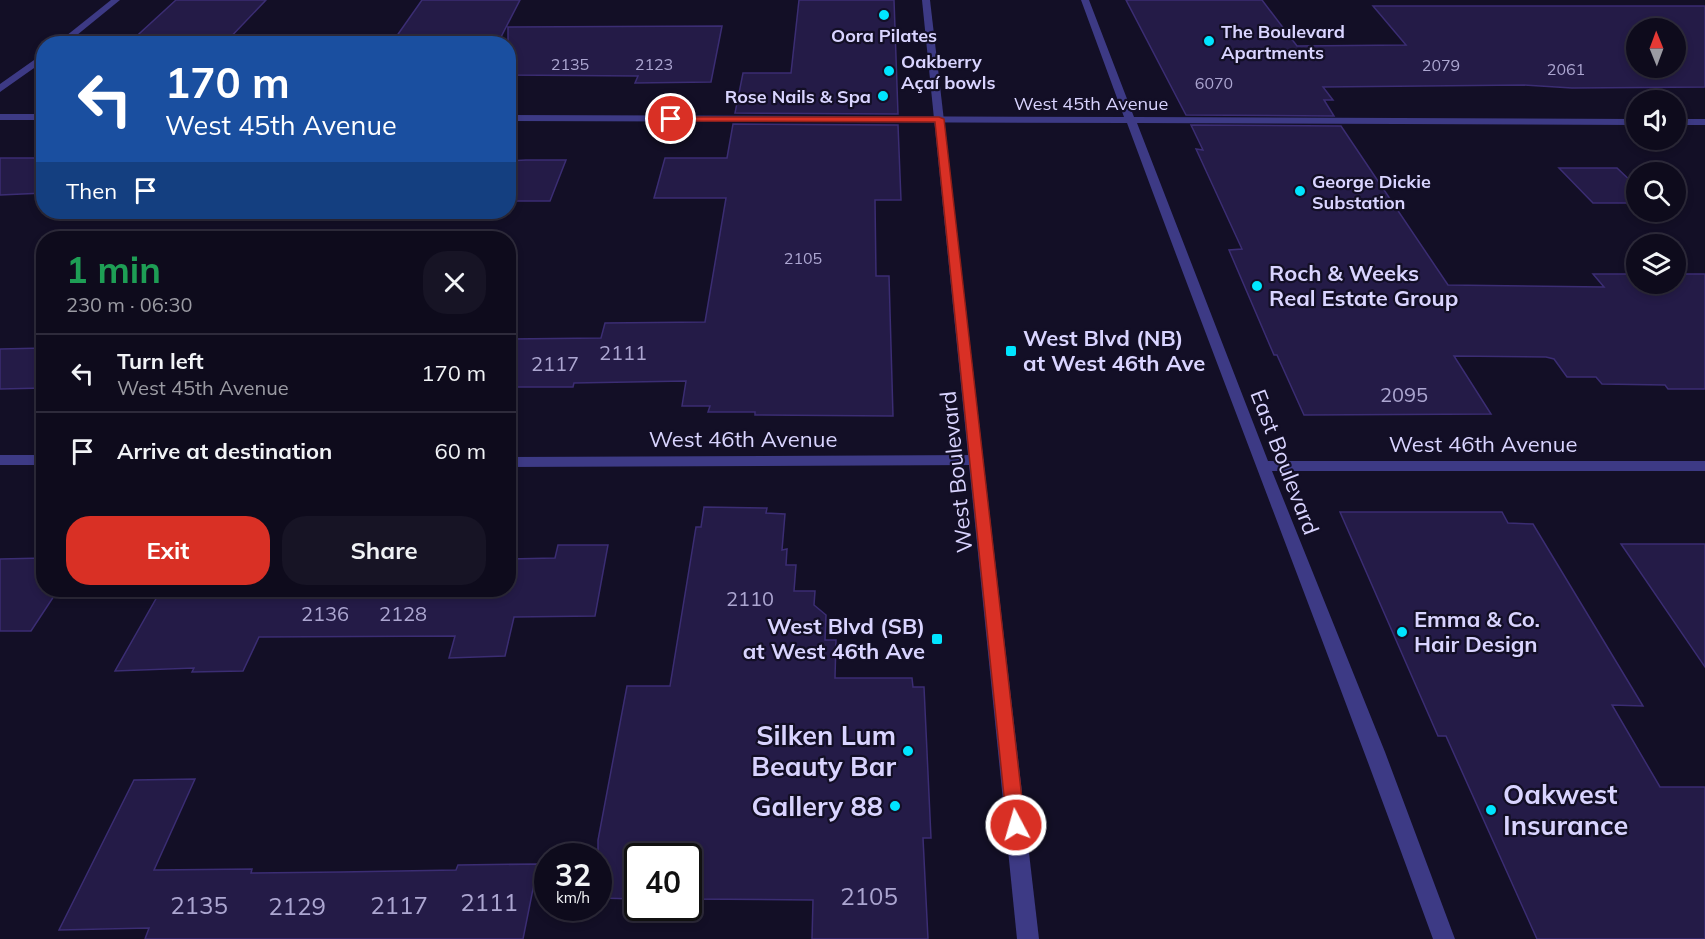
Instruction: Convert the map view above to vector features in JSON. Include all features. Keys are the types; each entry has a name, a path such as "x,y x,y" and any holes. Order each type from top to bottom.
{"street":[{"path":"70,36 116,0"},
{"name":"West Boulevard","path":"926,0 1028,939"},
{"name":"East Boulevard","path":"1085,0 1262,466 1375,753 1444,939"},
{"path":"0,89 36,62"},
{"path":"0,117 36,117"},
{"name":"West 45th Avenue","path":"516,118 1626,122"},
{"path":"1686,122 1705,122"},
{"path":"0,460 36,460"},
{"name":"West 46th Avenue","path":"516,462 977,460"},
{"name":"West 46th Avenue","path":"1262,466 1705,466"}],"building":[{"path":"176,0 266,0 232,36 137,36"},
{"path":"422,0 520,0 502,36 397,36"},
{"path":"799,0 894,0 898,114 735,113 743,73 791,73"},
{"path":"1126,0 1262,0 1297,46 1406,45 1373,6 1705,6 1705,87 1572,88 1524,85 1323,87 1333,100 1324,100 1334,116 1186,115"},
{"path":"722,26 711,82 635,83 638,76 516,75 516,36 508,36 508,27"},
{"path":"733,124 898,125 901,200 875,200 876,276 889,276 893,416 755,415 755,412 708,412 710,406 682,406 686,381 574,383 573,387 516,387 516,339 601,338 605,323 705,322 726,198 654,198 665,158 727,158"},
{"path":"1191,125 1341,126 1448,285 1604,287 1593,274 1626,274 1626,294 1686,294 1686,274 1705,274 1705,389 1668,389 1665,385 1602,384 1596,377 1567,377 1554,359 1546,357 1454,356 1491,414 1304,415 1277,355 1274,355 1229,250 1242,249 1196,149 1203,150"},
{"path":"0,158 36,158 36,193 0,195"},
{"path":"566,160 550,201 516,201 516,161"},
{"path":"1559,168 1617,168 1626,177 1626,203 1593,203"},
{"path":"36,348 36,388 0,389 0,349"},
{"path":"704,507 767,508 766,513 785,514 782,550 787,549 786,565 796,565 794,591 815,591 814,605 826,615 825,640 836,640 835,678 912,678 913,687 924,687 931,838 923,838 928,939 812,939 813,900 702,899 702,843 624,843 624,899 612,898 612,843 598,843 598,840 627,686 670,686 696,527 701,527"},
{"path":"1340,512 1502,512 1508,523 1533,524 1643,706 1612,705 1660,787 1705,787 1705,939 1537,939 1446,736 1438,736"},
{"path":"1621,544 1705,544 1705,667"},
{"path":"558,545 608,545 595,616 514,617 505,656 449,658 455,636 259,637 243,671 192,672 194,668 115,671 157,597 516,597 516,559 555,558"},
{"path":"36,558 36,597 53,597 31,631 0,631 0,559"},
{"path":"195,779 154,870 252,869 251,873 341,872 456,870 458,865 534,864 534,884 523,939 145,939 149,928 59,930 134,780"}],"place":[{"name":"Oora Pilates","path":"884,15"},
{"name":"The Boulevard Apartments","path":"1209,41"},
{"name":"Oakberry Açaí bowls","path":"889,71"},
{"name":"Rose Nails & Spa","path":"883,96"},
{"name":"George Dickie Substation","path":"1300,191"},
{"name":"Roch & Weeks Real Estate Group","path":"1257,286"},
{"name":"West Blvd (NB) at West 46th Ave","path":"1011,351"},
{"name":"Emma & Co. Hair Design","path":"1402,632"},
{"name":"West Blvd (SB) at West 46th Ave","path":"937,639"},
{"name":"Silken Lum Beauty Bar","path":"908,751"},
{"name":"Gallery 88","path":"895,806"},
{"name":"Oakwest Insurance","path":"1491,810"}],"route":[{"path":"671,119 939,119 1016,825"}]}
